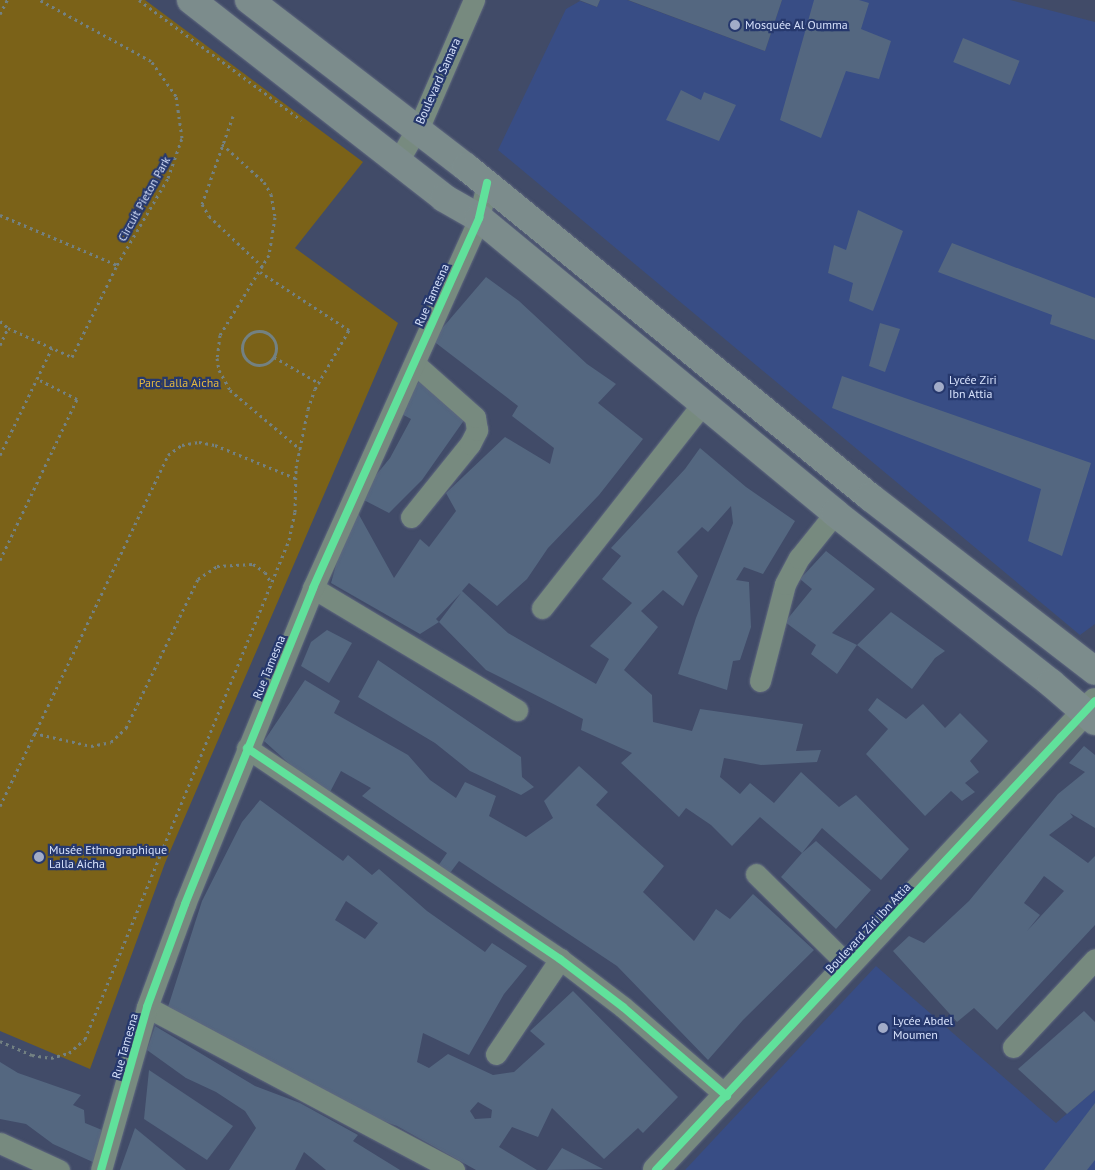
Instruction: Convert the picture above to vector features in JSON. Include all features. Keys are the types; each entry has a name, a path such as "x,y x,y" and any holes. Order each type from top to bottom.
{"main road":[{"path":"191,0 444,198 479,218 704,402 835,513 1051,683 1091,712"},
{"path":"248,0 487,183 870,497 1095,671"}],"street":[{"name":"Boulevard Samara","path":"398,161 417,128 474,0"},
{"name":"Rue Tamesna","path":"101,1170 147,1007 247,748 313,588 479,218 487,183"},
{"path":"411,518 470,444 477,430 475,417 414,363"},
{"path":"542,608 704,402"},
{"path":"760,680 785,584 799,558 835,513"},
{"path":"313,588 517,710"},
{"name":"Boulevard Ziri Ibn Attia","path":"656,1170 848,965 1091,712"},
{"path":"247,748 560,959 623,1007 727,1096"},
{"path":"756,874 848,965"},
{"path":"496,1054 560,959"},
{"path":"1013,1047 1095,959"},
{"path":"147,1007 454,1170"},
{"path":"0,1142 60,1170"}],"path":[{"path":"0,14 7,0"},
{"path":"233,116 202,204 209,216 263,267"},
{"path":"222,144 256,173 271,194 275,230 263,267 220,335 216,358 219,370 230,390 300,449"},
{"path":"0,215 117,265"},
{"path":"0,1041 32,1055 51,1058 69,1053 85,1039 293,526 295,478 308,409 318,383 349,330 260,272"},
{"path":"0,345 8,328"},
{"path":"252,332 267,332 276,343 274,357 269,362 255,365 244,356 242,342 252,332"},
{"path":"0,455 52,348"},
{"path":"274,357 318,383"},
{"path":"0,560 77,399 36,378"},
{"path":"0,806 168,455 182,445 198,442 215,445 295,478"},
{"path":"34,734 91,746 111,742 126,728 198,579 217,566 253,564 265,572 271,583"}],"shaded area":[{"name":"Lycée Ziri Ibn Attia","path":"600,0 627,0 765,51 782,0 1010,0 1095,22 1095,624 1080,635 498,150 566,9 580,1 597,7"},
{"name":"Lycée Abdel Moumen","path":"876,966 1056,1123 1095,1090 1095,1170 685,1170"}],"green space":[{"name":"Parc Lalla Aicha","path":"0,0 145,0 363,162 295,248 398,323 165,863 90,1069 0,1031"}],"building":[{"path":"579,0 600,0 597,7"},
{"name":"Mosquée Al Oumma","path":"628,0 782,0 765,51"},
{"path":"814,0 859,0 869,3 861,29 891,41 879,79 846,71 821,138 780,120"},
{"path":"963,38 1020,61 1010,85 953,62"},
{"path":"681,90 701,100 704,92 736,105 719,141 666,120"},
{"path":"858,210 903,231 873,311 849,301 853,283 828,273 834,245 846,250"},
{"path":"952,243 1095,298 1095,340 1050,324 1052,315 938,272"},
{"path":"486,277 519,301 587,364 616,384 598,403 643,439 599,495 548,548 527,579 497,606 469,583 462,591 508,633 596,684 609,659 590,646 632,603 602,579 621,556 611,548 685,469 700,448 746,487 795,521 763,574 744,567 736,580 749,582 751,627 740,660 733,661 727,690 678,674 696,618 733,523 731,506 708,532 702,527 677,552 698,576 683,606 663,590 641,611 658,627 624,670 652,695 653,722 692,731 700,709 803,724 796,751 821,750 817,762 761,765 724,758 720,777 740,794 750,783 774,803 801,772 839,807 856,795 909,849 881,880 822,828 802,853 760,817 732,846 711,825 686,808 679,817 621,763 632,753 581,730 583,719 486,670 439,622 420,634 331,583 353,504 394,578 420,539 429,547 456,511 446,493 505,437 550,464 554,448 512,416 518,406 432,340","holes":["461,593 439,622 436,619"]},
{"path":"880,323 900,329 885,372 869,366"},
{"path":"842,376 1091,463 1062,556 1028,541 1041,489 832,408"},
{"path":"420,381 467,416 422,480 389,513 358,497 390,458 411,419 394,410"},
{"path":"826,551 875,589 832,633 857,645 837,674 811,654 816,645 785,622 812,589 800,579"},
{"path":"891,612 945,651 935,658 912,689 857,645"},
{"path":"327,630 352,643 329,683 301,666 311,642"},
{"path":"378,660 521,757 522,777 534,787 521,795 470,771 435,743 358,697"},
{"path":"305,680 340,701 334,713 408,755 430,780 456,798 465,782 496,796 489,816 526,837 553,818 544,801 579,766 608,792 596,805 664,866 643,892 694,941 716,909 730,919 753,894 814,950 743,1020 708,1060 617,966 459,861 447,877 436,869 447,853 362,796 371,788 341,771 330,792 294,768 264,741"},
{"path":"877,698 906,719 923,704 945,728 960,713 988,741 970,761 979,772 965,783 975,792 962,801 951,791 925,816 866,754 888,729 868,710"},
{"path":"1084,746 1095,755 1095,828 1070,813 1073,817 1049,835 1088,863 1095,856 1095,925 997,1030 974,1008 957,1022 893,951 909,936 924,943 969,901 1058,794 1085,772 1069,763","holes":["1044,876 1064,891 1027,931 1040,915 1024,903"]},
{"path":"260,800 343,861 348,855 372,875 379,869 427,911 485,952 492,943 527,966 504,994 469,1055 423,1033 417,1062 429,1068 448,1054 493,1075 514,1072 545,1044 530,1031 573,991 678,1097 643,1133 638,1128 604,1159 552,1108 538,1137 512,1127 499,1147 537,1170 476,1170 397,1126 361,1113 168,1007 202,901 242,822","holes":["346,901 378,923 365,939 335,920","478,1102 492,1110 491,1118 475,1119 470,1111"]},
{"path":"816,841 871,890 836,929 781,877 802,853"},
{"path":"1084,1011 1095,1022 1095,1090 1067,1114 1018,1069"},
{"path":"155,1026 255,1086 300,1103 358,1135 353,1141 400,1170 326,1170 304,1152 295,1170 229,1170 256,1128 245,1111 216,1092 186,1078 147,1050"},
{"path":"0,1062 18,1073 81,1095 73,1105 84,1110 85,1123 102,1130 95,1163 53,1144 26,1124 0,1119"},
{"path":"149,1070 233,1126 207,1160 144,1119"},
{"path":"1095,1103 1095,1160 1087,1170 1044,1170"},
{"path":"135,1128 186,1170 120,1170"},
{"path":"562,1148 603,1169 547,1170"}],"cycle path":[{"path":"101,1170 147,1007 185,904 313,588 479,218 487,183"},
{"path":"656,1170 1095,701"},
{"path":"247,748 560,959 623,1007 727,1096"}],"place":[{"name":"Mosquée Al Oumma","path":"735,25"},
{"name":"Lycée Ziri Ibn Attia","path":"939,387"},
{"name":"Musée Ethnographique Lalla Aicha","path":"39,857"},
{"name":"Lycée Abdel Moumen","path":"883,1028"}]}
